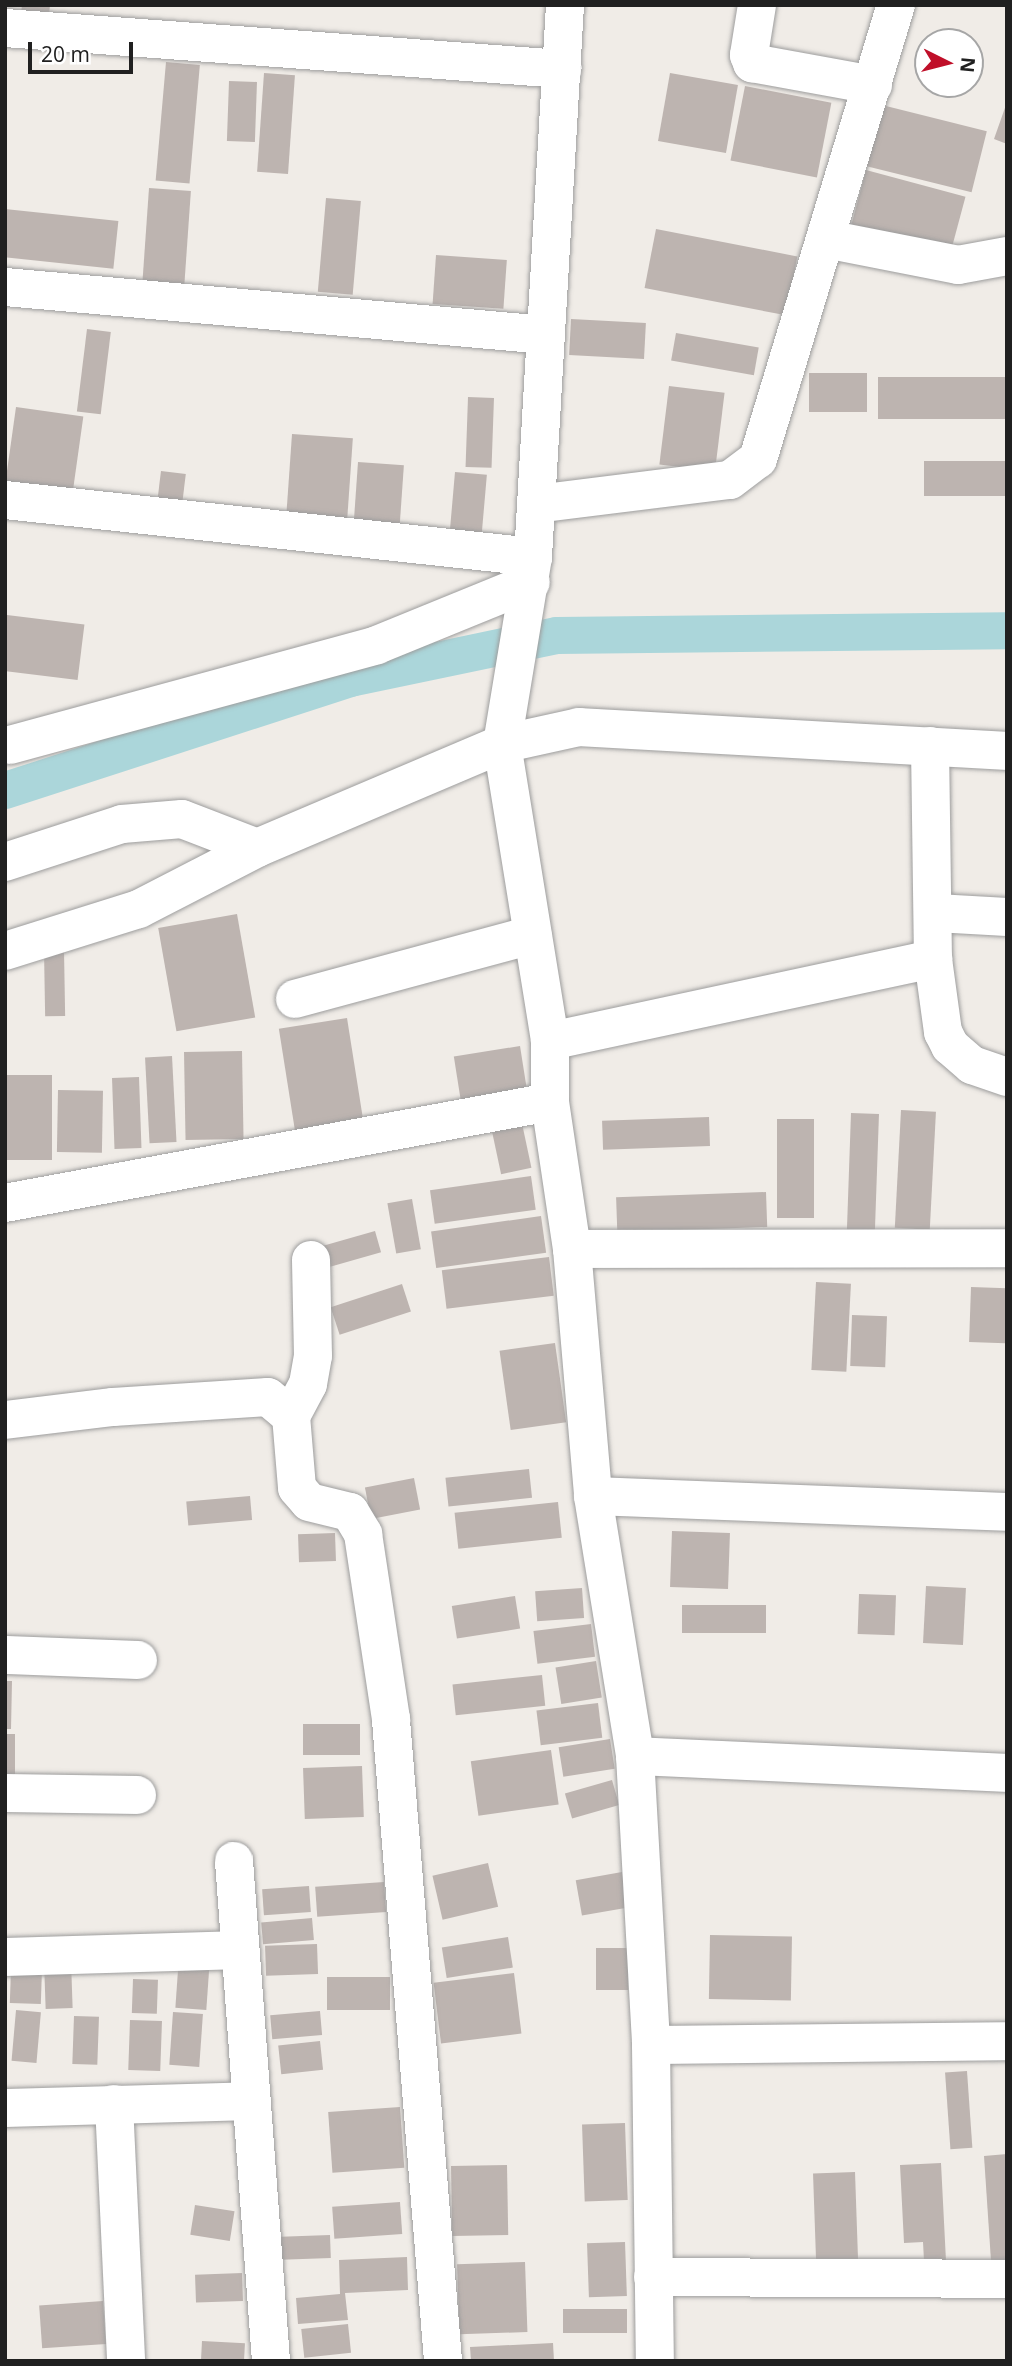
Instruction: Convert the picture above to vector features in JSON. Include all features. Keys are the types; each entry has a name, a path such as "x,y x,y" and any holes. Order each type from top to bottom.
{"street":[{"path":"565,5 530,582 502,744 550,1041 550,1102 572,1249 593,1496 635,1756 651,2045 655,2361"},
{"path":"757,5 749,55 752,63 873,85"},
{"path":"536,504 730,480 746,472 758,459 896,5"},
{"path":"5,28 562,69"},
{"path":"826,239 958,265 1007,256"},
{"path":"5,287 546,334"},
{"path":"5,500 530,582"},
{"path":"10,745 377,645 530,582"},
{"path":"5,951 139,909 257,848 502,744 579,727 1007,751"},
{"path":"930,746 936,914 933,960 943,1032 950,1046 972,1065 1007,1077"},
{"path":"5,862 122,824 182,819 257,848"},
{"path":"936,914 1007,917"},
{"path":"295,999 533,935"},
{"path":"550,1041 933,960"},
{"path":"5,1203 550,1102"},
{"path":"572,1249 1007,1248"},
{"path":"311,1260 313,1356 308,1384 291,1416 297,1488 309,1502 350,1512 363,1534 391,1720 443,2361"},
{"path":"5,1420 113,1407 268,1397 291,1416"},
{"path":"593,1496 1007,1512"},
{"path":"5,1655 138,1660"},
{"path":"635,1756 1007,1773"},
{"path":"5,1793 137,1794"},
{"path":"234,1861 271,2361"},
{"path":"5,1957 240,1950"},
{"path":"651,2045 1007,2041"},
{"path":"5,2108 250,2101"},
{"path":"114,2104 126,2361"},
{"path":"653,2277 1007,2279"}],"building":[{"path":"22,5 50,5 49,15 21,13"},
{"path":"166,62 200,65 189,184 156,181"},
{"path":"264,73 295,75 288,174 257,172"},
{"path":"670,73 738,85 726,153 658,141"},
{"path":"229,81 257,82 255,142 227,141"},
{"path":"745,86 831,103 817,177 730,161"},
{"path":"1007,102 1007,144 994,139"},
{"path":"882,105 987,131 972,192 867,166"},
{"path":"866,170 965,197 948,263 848,237"},
{"path":"149,188 191,191 184,284 143,281"},
{"path":"326,198 361,201 353,295 318,292"},
{"path":"5,209 118,221 113,269 5,257"},
{"path":"656,229 797,256 786,315 645,288"},
{"path":"436,255 507,260 503,309 433,304"},
{"path":"571,319 646,323 644,359 569,355"},
{"path":"87,329 111,332 101,414 77,411"},
{"path":"676,333 759,348 754,375 671,361"},
{"path":"809,373 867,373 867,412 809,412"},
{"path":"878,377 1007,377 1007,419 878,419"},
{"path":"669,386 725,393 715,471 659,464"},
{"path":"468,397 494,398 492,468 466,467"},
{"path":"16,407 83,416 73,492 5,482"},
{"path":"292,434 353,438 346,530 286,526"},
{"path":"924,461 1007,461 1007,496 924,496"},
{"path":"358,462 404,465 399,530 353,527"},
{"path":"161,471 186,474 181,515 156,512"},
{"path":"455,472 487,475 481,546 449,543"},
{"path":"7,615 84,625 78,680 5,671"},
{"path":"237,914 255,1017 176,1031 158,928"},
{"path":"44,950 64,950 65,1016 45,1016"},
{"path":"347,1018 363,1120 295,1131 279,1029"},
{"path":"520,1046 527,1091 461,1102 454,1056"},
{"path":"242,1051 244,1139 186,1140 184,1052"},
{"path":"172,1056 177,1142 150,1143 145,1057"},
{"path":"5,1075 52,1075 52,1160 5,1160"},
{"path":"139,1077 141,1148 114,1149 112,1078"},
{"path":"58,1090 103,1091 102,1153 57,1152"},
{"path":"901,1110 936,1112 930,1230 895,1228"},
{"path":"851,1113 879,1114 875,1236 847,1235"},
{"path":"520,1114 531,1168 501,1174 490,1120"},
{"path":"709,1117 710,1146 603,1150 602,1121"},
{"path":"777,1119 814,1119 814,1218 777,1218"},
{"path":"531,1176 536,1210 435,1224 430,1190"},
{"path":"766,1192 767,1227 617,1232 616,1197"},
{"path":"412,1199 421,1249 396,1254 387,1203"},
{"path":"541,1216 546,1253 436,1268 431,1231"},
{"path":"375,1231 381,1252 321,1269 315,1248"},
{"path":"549,1257 554,1296 447,1309 442,1270"},
{"path":"816,1282 851,1284 846,1372 811,1370"},
{"path":"402,1284 411,1312 340,1335 331,1307"},
{"path":"971,1287 1007,1288 1005,1343 969,1342"},
{"path":"852,1315 887,1316 885,1367 850,1366"},
{"path":"555,1343 566,1422 511,1430 500,1351"},
{"path":"529,1469 532,1498 448,1507 445,1478"},
{"path":"414,1478 420,1509 371,1519 365,1488"},
{"path":"250,1496 252,1520 188,1525 186,1502"},
{"path":"558,1502 562,1538 458,1549 455,1513"},
{"path":"672,1531 730,1533 728,1589 670,1587"},
{"path":"335,1533 336,1561 299,1562 298,1534"},
{"path":"926,1586 966,1588 963,1645 923,1643"},
{"path":"582,1588 584,1618 537,1621 535,1591"},
{"path":"859,1594 896,1595 895,1635 858,1634"},
{"path":"515,1596 520,1629 457,1639 452,1606"},
{"path":"682,1605 766,1605 766,1633 682,1633"},
{"path":"591,1624 595,1657 537,1664 533,1631"},
{"path":"596,1661 602,1698 561,1704 556,1667"},
{"path":"542,1675 545,1706 456,1715 452,1684"},
{"path":"5,1681 12,1681 11,1729 5,1729"},
{"path":"598,1703 602,1738 541,1745 536,1711"},
{"path":"303,1724 360,1724 360,1755 303,1755"},
{"path":"5,1734 15,1734 15,1777 5,1777"},
{"path":"610,1739 615,1769 563,1777 559,1747"},
{"path":"551,1750 559,1804 478,1816 471,1761"},
{"path":"362,1766 364,1817 305,1819 303,1768"},
{"path":"612,1780 619,1805 572,1818 565,1794"},
{"path":"488,1863 498,1907 443,1920 432,1876"},
{"path":"622,1872 628,1907 582,1916 576,1880"},
{"path":"384,1882 386,1912 317,1917 315,1887"},
{"path":"309,1886 311,1912 264,1915 262,1889"},
{"path":"312,1918 314,1940 263,1944 261,1922"},
{"path":"710,1935 792,1936 791,2000 709,1999"},
{"path":"508,1937 513,1968 447,1978 442,1947"},
{"path":"317,1944 318,1974 266,1976 265,1946"},
{"path":"596,1948 628,1948 628,1990 596,1990"},
{"path":"179,1956 210,1958 206,2010 175,2008"},
{"path":"71,1961 73,2008 46,2009 44,1962"},
{"path":"11,1969 42,1970 41,2004 10,2003"},
{"path":"514,1973 521,2034 441,2043 434,1983"},
{"path":"327,1977 390,1977 390,2010 327,2010"},
{"path":"133,1979 158,1980 157,2014 132,2013"},
{"path":"16,2010 41,2012 36,2063 12,2061"},
{"path":"320,2011 322,2035 272,2039 270,2015"},
{"path":"173,2012 203,2014 199,2067 169,2065"},
{"path":"74,2016 99,2017 97,2065 72,2064"},
{"path":"130,2020 162,2021 160,2071 128,2070"},
{"path":"320,2041 323,2070 281,2074 278,2045"},
{"path":"967,2071 972,2148 950,2149 945,2073"},
{"path":"400,2107 404,2168 332,2173 328,2112"},
{"path":"625,2123 628,2200 585,2201 582,2125"},
{"path":"1007,2154 1007,2260 991,2261 984,2156"},
{"path":"941,2163 946,2261 924,2261 923,2242 904,2243 900,2165"},
{"path":"507,2165 508,2235 452,2236 451,2166"},
{"path":"855,2172 858,2266 816,2267 813,2173"},
{"path":"400,2202 402,2234 334,2239 332,2207"},
{"path":"195,2205 235,2211 230,2241 190,2235"},
{"path":"330,2235 331,2258 282,2260 281,2237"},
{"path":"625,2242 627,2296 589,2297 587,2243"},
{"path":"407,2257 408,2290 345,2293 348,2320 298,2324 296,2298 340,2294 339,2260"},
{"path":"525,2262 527,2332 459,2334 457,2264"},
{"path":"242,2273 243,2301 196,2303 195,2275"},
{"path":"103,2301 106,2344 42,2348 39,2305"},
{"path":"563,2309 627,2309 627,2333 563,2333"},
{"path":"348,2324 351,2353 304,2358 301,2329"},
{"path":"202,2341 245,2343 244,2361 201,2361"},
{"path":"553,2343 554,2361 471,2361 470,2347"}],"waterway":[{"path":"5,790 350,678 556,635 1007,630"}]}
